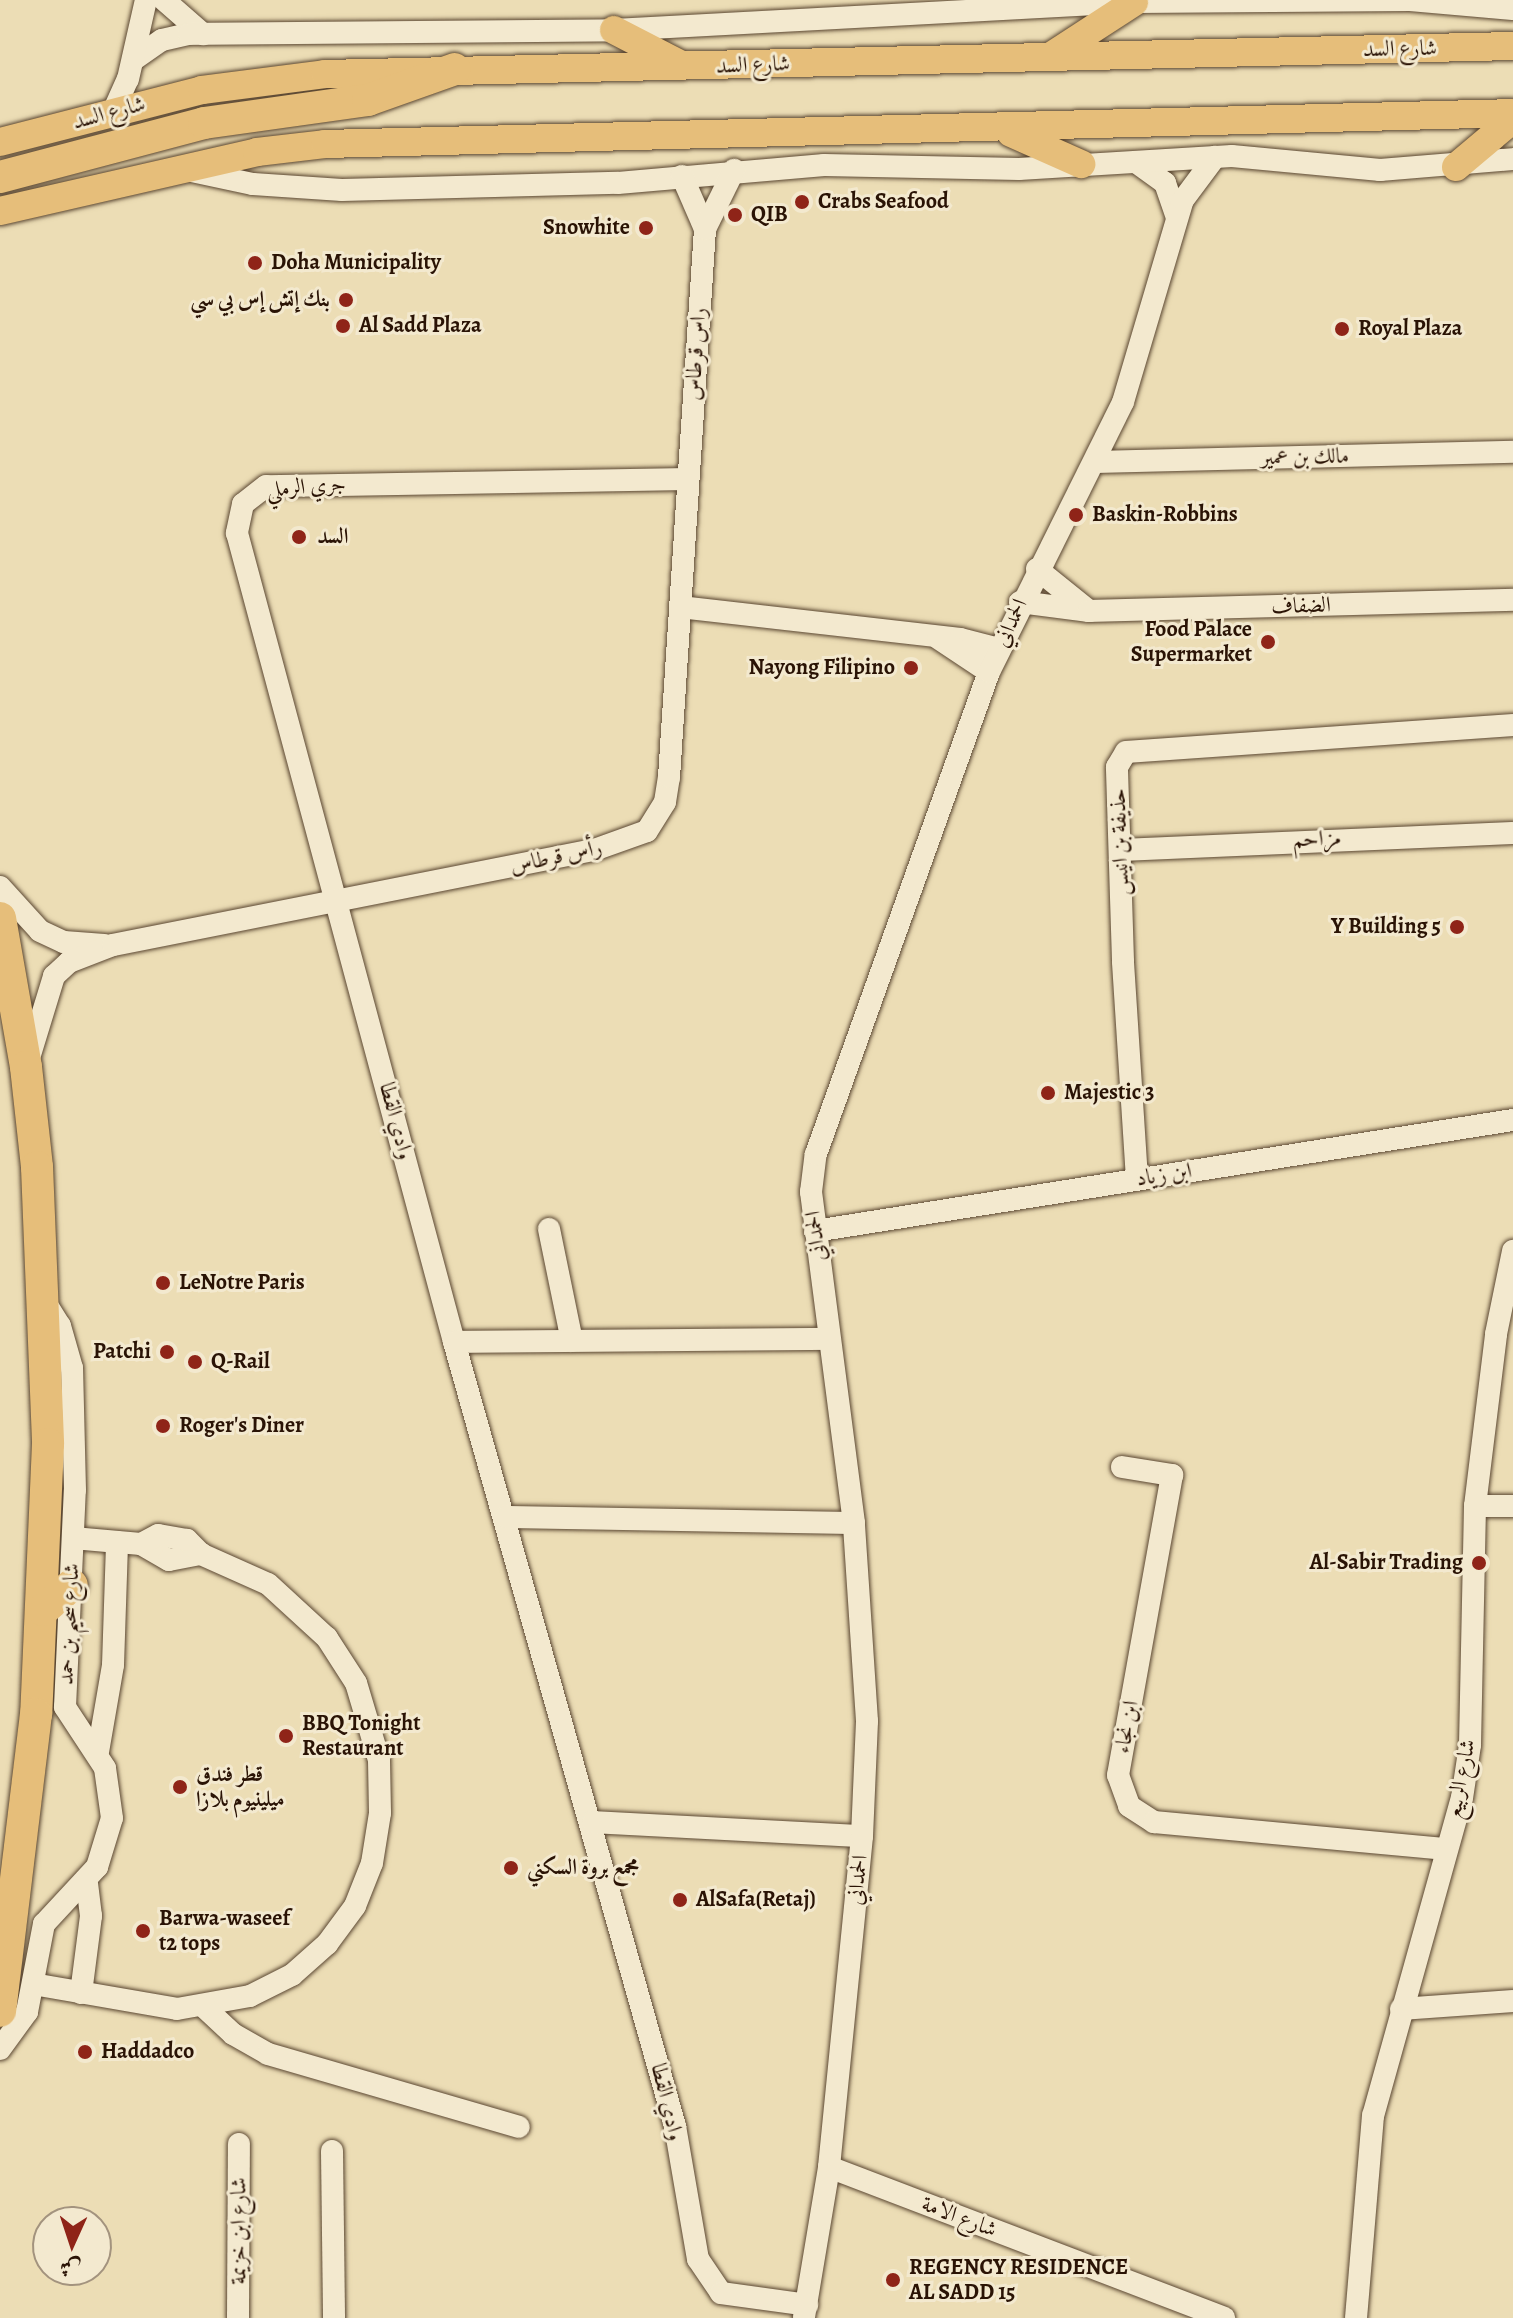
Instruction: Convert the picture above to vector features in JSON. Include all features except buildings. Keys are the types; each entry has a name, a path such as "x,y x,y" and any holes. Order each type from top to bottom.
{"highway":[{"path":"0,177 248,115 368,100 455,69"},
{"name":"شارع سحيم بن حمد","path":"0,918 26,1067 44,1301 48,1444 43,1610 20,1870 0,2011"},
{"path":"43,1610 72,1585"}],"main road":[{"path":"1050,57 1134,2"},
{"path":"614,30 685,66"},
{"name":"شارع السد","path":"0,142 248,81 455,69 1513,46"},
{"path":"0,211 257,152 397,140 699,138 995,127 1513,116"},
{"path":"1456,167 1513,116"},
{"path":"995,127 1081,164"}],"street":[{"path":"164,0 203,34"},
{"name":"شارع السد","path":"133,60 162,40 203,34 614,30 1134,2 1410,0 1513,9"},
{"path":"144,8 122,110 155,117 148,139"},
{"path":"177,168 253,184 342,190 618,183 734,170 824,165 1019,169 1215,157 1380,170 1456,167 1513,159"},
{"name":"الحمداني","path":"806,2312 829,2167 862,1836 867,1721 854,1523 811,1192 816,1154 989,672 1020,602 1096,462 1123,402 1177,217 1191,184 1215,157"},
{"path":"1136,162 1165,183 1177,217"},
{"name":"راس قرطاس","path":"688,479 705,229 734,170"},
{"name":"راس قرطاس","path":"682,176 705,229"},
{"name":"مالك بن عمير","path":"1096,462 1513,452"},
{"name":"رأس قرطاس","path":"26,1067 54,976 69,962 113,945 594,850 647,831 665,802 669,777 688,479"},
{"name":"جري الرملي","path":"338,900 241,553 237,518 243,504 266,486 286,484 688,479"},
{"path":"1037,569 1089,611"},
{"name":"الضفاف","path":"1020,602 1089,611 1513,600"},
{"path":"680,607 938,638 999,649"},
{"path":"938,638 989,672"},
{"name":"حذيفة بن انيس","path":"1137,1179 1117,767 1126,752 1513,725"},
{"name":"مزاحم","path":"1121,850 1513,833"},
{"name":"رأس قرطاس","path":"0,887 30,922 52,937 113,945"},
{"name":"وادي القطا","path":"338,900 454,1342 593,1822 675,2126 705,2276 714,2289 735,2297 806,2312"},
{"name":"ابن زياد","path":"815,1231 1513,1120"},
{"path":"549,1229 572,1341"},
{"name":"شارع الربيع","path":"1352,2312 1373,2116 1444,1849 1462,1798 1470,1745 1475,1506 1496,1334 1513,1251"},
{"name":"شارع سحيم بن حمد","path":"0,2049 23,2022 44,1924 87,1881 104,1852 112,1818 110,1784 98,1752 65,1707 73,1538 72,1368 60,1326 44,1301"},
{"path":"454,1342 829,1339"},
{"name":"ابن نجاء","path":"1122,1467 1172,1475 1118,1775 1129,1806 1154,1822 1444,1849"},
{"path":"1475,1506 1513,1506"},
{"path":"506,1517 854,1523"},
{"path":"33,1984 151,2007 204,2007 250,1996 292,1975 342,1926 372,1863 381,1786 366,1708 327,1638 268,1584 201,1554 169,1560 141,1544 73,1538"},
{"path":"98,1752 113,1665 117,1542"},
{"path":"593,1822 862,1836"},
{"path":"81,1993 91,1916 87,1881"},
{"path":"1401,2009 1513,2001"},
{"path":"204,2007 233,2034 268,2054 519,2127"},
{"name":"شارع ابن خزيمة","path":"238,2318 239,2144"},
{"path":"332,2151 334,2318"},
{"name":"شارع الامة","path":"829,2167 1224,2318"}],"place":[{"name":"Crabs Seafood","path":"802,202"},
{"name":"QIB","path":"735,215"},
{"name":"Snowhite","path":"646,228"},
{"name":"Doha Municipality","path":"255,263"},
{"name":"بنك إتش إس بي سي","path":"346,300"},
{"name":"Al Sadd Plaza","path":"343,326"},
{"name":"Royal Plaza","path":"1342,329"},
{"name":"Baskin-Robbins","path":"1076,515"},
{"name":"السد","path":"299,537"},
{"name":"Food Palace Supermarket","path":"1268,642"},
{"name":"Nayong Filipino","path":"911,668"},
{"name":"Y Building 5","path":"1457,927"},
{"name":"Majestic 3","path":"1048,1093"},
{"name":"LeNotre Paris","path":"163,1283"},
{"name":"Patchi","path":"167,1352"},
{"name":"Q-Rail","path":"195,1362"},
{"name":"Roger's Diner","path":"163,1426"},
{"name":"Al-Sabir Trading","path":"1479,1563"},
{"name":"BBQ Tonight Restaurant","path":"286,1736"},
{"name":"قطر فندق ميلينيوم بلازا","path":"180,1787"},
{"name":"مجمع بروة السكني","path":"511,1868"},
{"name":"AlSafa(Retaj)","path":"680,1900"},
{"name":"Barwa-waseef t2 tops","path":"143,1931"},
{"name":"Haddadco","path":"85,2052"},
{"name":"REGENCY RESIDENCE AL SADD 15","path":"893,2280"}]}
